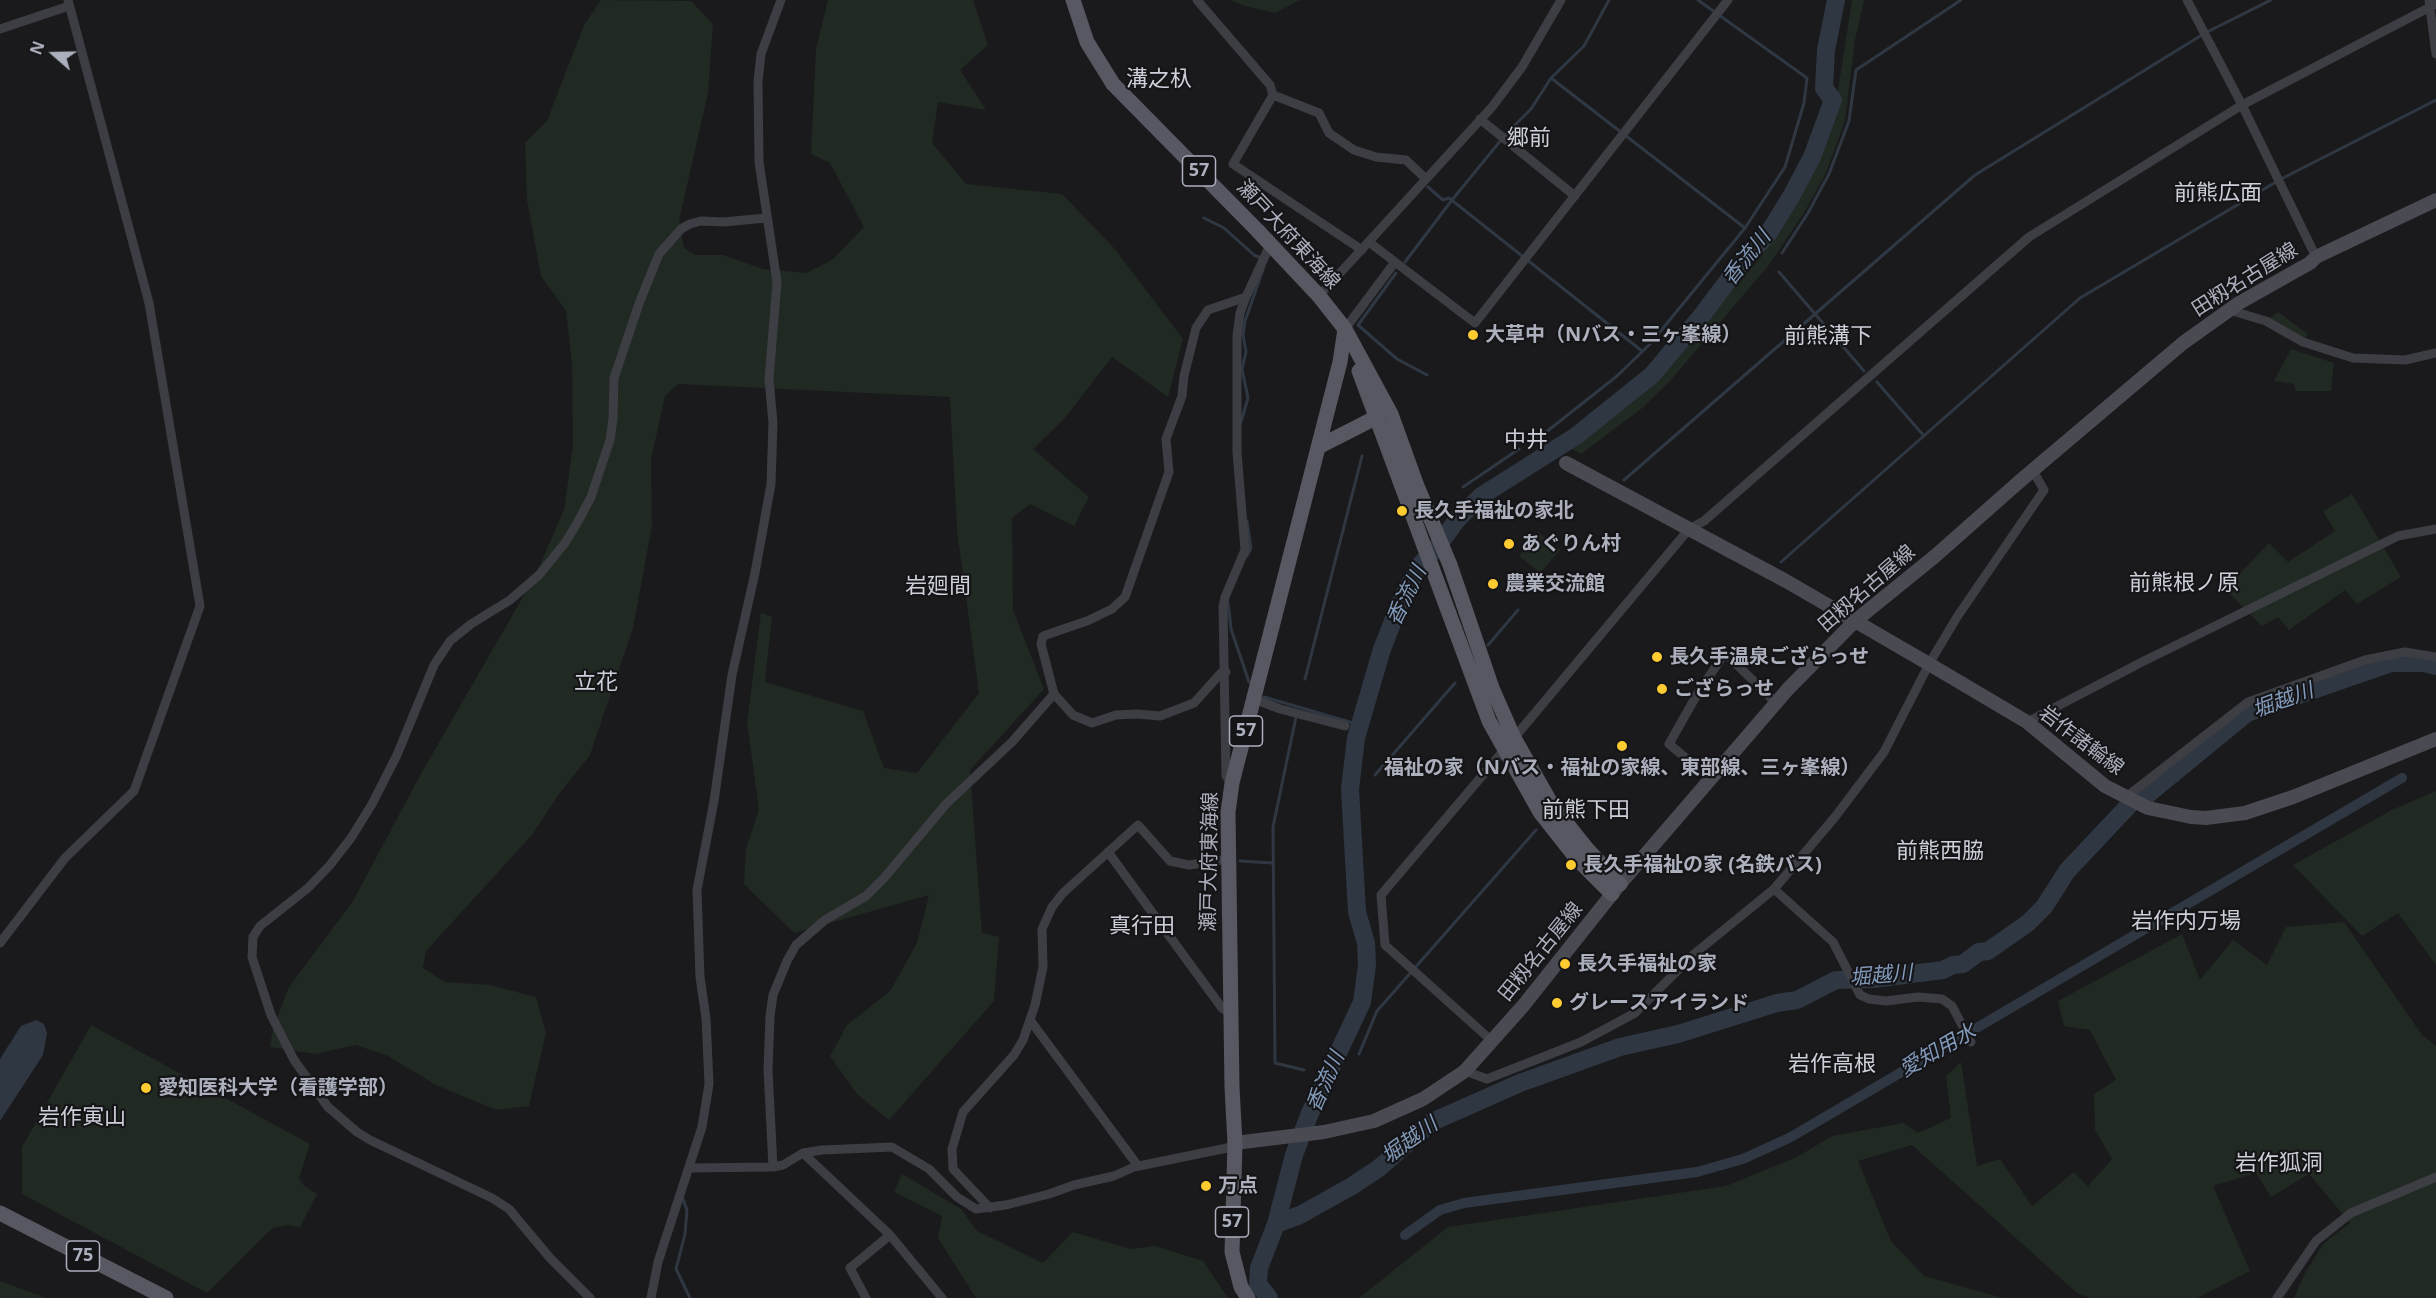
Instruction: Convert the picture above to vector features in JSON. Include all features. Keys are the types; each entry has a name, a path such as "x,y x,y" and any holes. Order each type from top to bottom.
{"main road":[{"name":"瀬戸大府東海線","path":"1073,0 1087,42 1113,84 1319,296 1345,328 1391,414 1444,551 1509,744"},
{"name":"田籾名古屋線","path":"1235,1143 1324,1132 1374,1121 1398,1112 1442,1088 1465,1071 1616,889 1776,703 1855,621 1934,557 2183,343 2266,286 2310,263 2316,257 2436,200"},
{"name":"瀬戸大府東海線","path":"1345,328 1375,418 1434,568 1489,721 1509,744 1551,805 1616,889"},
{"name":"瀬戸大府東海線","path":"1248,1298 1241,1287 1232,1252 1235,1143 1228,812 1232,783 1340,362 1345,328"},
{"path":"1318,447 1375,418"},
{"name":"岩作諸輪線","path":"1566,463 1786,581 1929,664 2026,722 2105,786 2148,808 2191,817 2217,817 2245,813 2293,797 2436,739"},
{"name":"75","path":"0,1213 166,1298"}],"street":[{"path":"651,1298 658,1262 702,1127 708,1084 706,1018 700,977 697,890 714,801 732,675 760,551 771,484 773,423 769,379 777,282 759,162 758,71 781,0"},
{"path":"1197,0 1270,85 1273,95 1233,164 1362,250"},
{"path":"1319,296 1480,119 1521,66 1561,0"},
{"path":"1369,242 1475,323 1728,0"},
{"path":"2187,0 2242,105 2316,257"},
{"path":"0,29 68,3 149,303 200,606 134,791 65,858 0,943"},
{"path":"1492,1041 1385,945 1381,895 1689,529 1704,521 2029,237 2242,105 2431,4"},
{"path":"2431,4 2436,54"},
{"path":"2431,4 2436,59"},
{"path":"1273,95 1319,114 1329,132 1354,150 1376,157 1406,160 1426,178"},
{"path":"1480,119 1575,196"},
{"path":"590,1298 549,1258 508,1209 492,1198 370,1140 328,1107 294,1060 271,1015 252,957 253,937 260,927 308,888 351,838 372,804 397,755 434,665 450,641 471,624 510,600 539,575 576,525 591,497 610,440 614,378 640,301 660,254 681,229 690,224 701,221 724,222 766,218"},
{"path":"1232,783 1226,776 1225,597 1245,550 1237,452 1237,336 1240,313 1270,245"},
{"path":"1345,328 1395,262"},
{"path":"1226,672 1221,673 1194,703 1160,716 1116,715 1092,723 1073,716 1054,694 1041,653 1043,636 1112,609 1125,597 1169,472 1166,439 1182,396 1184,376 1196,328 1208,310 1246,297"},
{"path":"2229,310 2266,321 2303,342 2353,358 2405,360 2436,353"},
{"path":"1465,1071 1487,1079 1613,1026 1635,1013 1693,955 1774,889 1835,817 1884,752 1929,664 1964,606 2044,490 2033,471"},
{"path":"2026,722 2398,536 2436,529"},
{"path":"2126,797 2248,702 2365,660 2405,652 2436,657"},
{"path":"1711,779 1669,744 1699,691 1725,653 1776,703"},
{"path":"773,1167 768,1070 770,1016 773,994 796,945 825,920 866,896 946,804 1012,742 1054,694"},
{"path":"1254,699 1280,709 1345,726"},
{"path":"990,1208 953,1169 952,1149 963,1112 1014,1055 1023,1040 1035,1005 1043,967 1042,929 1052,907 1063,893 1138,825 1170,861 1189,865 1229,860"},
{"path":"1108,852 1222,1008 1231,1013"},
{"path":"1774,889 1833,942 1860,995 1869,999 1886,1001 1918,997 1942,999 1952,1006 1971,1042"},
{"path":"1030,1020 1138,1166"},
{"path":"689,1168 773,1167 783,1165 803,1153 892,1147 929,1169 957,1197 976,1209 990,1208 1049,1194 1074,1185 1114,1176 1138,1166 1227,1148 1235,1143"},
{"path":"803,1153 890,1235 942,1298"},
{"path":"2277,1298 2316,1241 2352,1213 2436,1177"},
{"path":"866,1298 850,1268 890,1235"}],"shaded area":[{"path":"601,0 691,1 713,24 708,93 679,221 684,248 696,255 723,255 763,269 806,273 832,260 864,227 830,163 811,154 816,49 828,0 973,0 988,45 960,70 986,110 938,102 932,143 966,184 1062,194 1114,248 1183,339 1168,397 1112,357 1064,419 1033,449 1089,497 1074,526 1030,504 1012,518 1013,610 1044,689 970,770 982,933 999,937 994,1001 889,1120 857,1094 830,1056 847,1025 890,991 917,943 929,895 794,933 744,884 746,849 759,810 747,722 761,613 772,617 765,682 863,711 884,768 917,773 979,693 957,531 950,397 678,384 665,396 651,460 652,526 633,628 590,755 559,794 532,835 426,951 423,968 445,982 490,985 536,997 546,1033 529,1106 496,1110 436,1085 388,1056 356,1045 316,1054 270,1047 273,1028 289,987 353,901 422,772 535,576 564,510 573,445 572,364 566,311 541,276 527,200 525,143 547,121 584,25"},
{"path":"1231,0 1300,0 1275,13"},
{"path":"1852,0 1864,0 1855,40 1845,121 1826,173 1805,211 1769,265 1670,381 1641,409 1581,454 1570,448 1634,401 1662,372 1760,258 1796,204 1815,168 1834,116"},
{"path":"2278,312 2308,334 2303,342 2266,321"},
{"path":"2291,349 2334,363 2331,391 2296,391 2294,384 2274,381"},
{"path":"2352,494 2401,577 2357,604 2345,590 2289,630 2278,617 2262,626 2225,589 2269,543 2288,562 2335,531 2323,511"},
{"path":"1538,532 1560,550 1540,573 1519,556"},
{"path":"2436,791 2436,965 2398,913 2362,936 2293,865 2392,810"},
{"path":"2344,922 2422,1035 2436,1046 2436,1298 2294,1298 2305,1273 2324,1243 2350,1223 2309,1174 2271,1197 2256,1173 2213,1186 2250,1271 2197,1298 2090,1298 2077,1293 1912,1145 1858,1161 1891,1241 1924,1276 2003,1298 1359,1298 1448,1227 1726,1186 1797,1157 1832,1136 1903,1123 1918,1133 1951,1118 1946,1076 1961,1062 1977,1166 2000,1159 2032,1206 2074,1172 2088,1186 2112,1159 2095,1130 2094,1094 2116,1080 2090,1030 2064,1026 2058,1001 2182,934 2200,980 2233,940 2267,965 2286,927"},
{"path":"36,1020 44,1024 47,1033 43,1055 0,1121 0,1059 21,1026"},
{"path":"91,1025 310,1144 299,1178 304,1186 317,1194 300,1227 288,1225 269,1231 207,1293 22,1194 22,1147"},
{"path":"902,1174 961,1209 977,1231 1043,1263 1073,1232 1130,1249 1155,1246 1203,1261 1228,1298 976,1298 938,1238 942,1216 894,1192"},
{"path":"0,1281 46,1298 0,1298"}],"waterway":[{"path":"1405,262 1506,134 1531,109 1551,78 1584,46 1609,0"},
{"path":"1536,440 1617,376 1650,344 1745,228 1785,167 1804,103 1807,78 1698,0"},
{"name":"香流川","path":"1269,1298 1258,1284 1259,1268 1276,1224 1294,1155 1310,1113 1362,1002 1367,965 1366,943 1357,912 1350,789 1356,738 1382,649 1401,601 1419,566 1438,546 1456,521 1481,496 1576,436 1652,375 1703,314 1739,266 1768,234 1812,157 1833,100 1824,88 1826,50 1836,0"},
{"path":"1782,253 1808,213 1829,174 1849,121 1856,70 1961,0"},
{"path":"1624,480 1975,175 2205,33 2271,0"},
{"path":"1551,78 1745,228"},
{"path":"1781,562 2080,298 2281,179 2436,100"},
{"path":"1428,187 1443,200 1449,198 1642,351"},
{"path":"1204,218 1224,228 1254,255 1261,258"},
{"path":"1241,422 1248,398 1242,369 1246,352 1243,335 1245,321 1264,267"},
{"path":"1779,272 1864,371"},
{"path":"1396,273 1358,325 1397,359 1427,375"},
{"path":"1877,382 1924,436"},
{"path":"1463,487 1519,449"},
{"path":"1305,679 1362,456"},
{"path":"1247,521 1251,548 1247,556"},
{"path":"1228,603 1231,629 1249,682"},
{"path":"1488,645 1518,610"},
{"name":"堀越川","path":"1276,1224 1300,1215 1352,1186 1379,1168 1432,1122 1520,1083 1620,1047 1678,1034 1777,1003 1797,1000 1836,980 1873,979 1943,970 1953,965 1963,964 1979,952 1988,951 2028,923 2044,907 2067,871 2132,802 2147,795 2247,713 2391,663 2425,663 2436,666"},
{"path":"1375,775 1455,683"},
{"path":"1264,697 1360,725"},
{"path":"1296,717 1273,827 1275,1063 1304,1070"},
{"name":"愛知用水","path":"1405,1235 1440,1210 1464,1203 1697,1172 1743,1159 1791,1137 2402,778"},
{"path":"1359,1054 1377,1011 1536,830"},
{"path":"1240,861 1273,863"},
{"path":"683,1199 687,1210 685,1234 676,1269 690,1298"}],"place":[{"name":"大草中（Nバス・三ヶ峯線）","path":"1473,335"},
{"name":"長久手福祉の家北","path":"1402,511"},
{"name":"あぐりん村","path":"1509,544"},
{"name":"農業交流館","path":"1493,584"},
{"name":"長久手温泉ござらっせ","path":"1657,657"},
{"name":"ござらっせ","path":"1662,689"},
{"name":"福祉の家（Nバス・福祉の家線、東部線、三ヶ峯線）","path":"1622,746"},
{"name":"長久手福祉の家 (名鉄バス)","path":"1571,865"},
{"name":"長久手福祉の家","path":"1565,964"},
{"name":"グレースアイランド","path":"1557,1003"},
{"name":"愛知医科大学（看護学部）","path":"146,1088"},
{"name":"万点","path":"1206,1186"}],"district":[{"name":"溝之杁","path":"1159,80"},
{"name":"郷前","path":"1529,139"},
{"name":"前熊広面","path":"2218,194"},
{"name":"前熊溝下","path":"1828,337"},
{"name":"中井","path":"1526,441"},
{"name":"前熊根ノ原","path":"2184,584"},
{"name":"岩廻間","path":"938,587"},
{"name":"立花","path":"596,683"},
{"name":"前熊下田","path":"1586,811"},
{"name":"前熊西脇","path":"1940,852"},
{"name":"岩作内万場","path":"2186,922"},
{"name":"真行田","path":"1142,927"},
{"name":"岩作高根","path":"1832,1065"},
{"name":"岩作寅山","path":"82,1118"},
{"name":"岩作狐洞","path":"2279,1164"}]}
